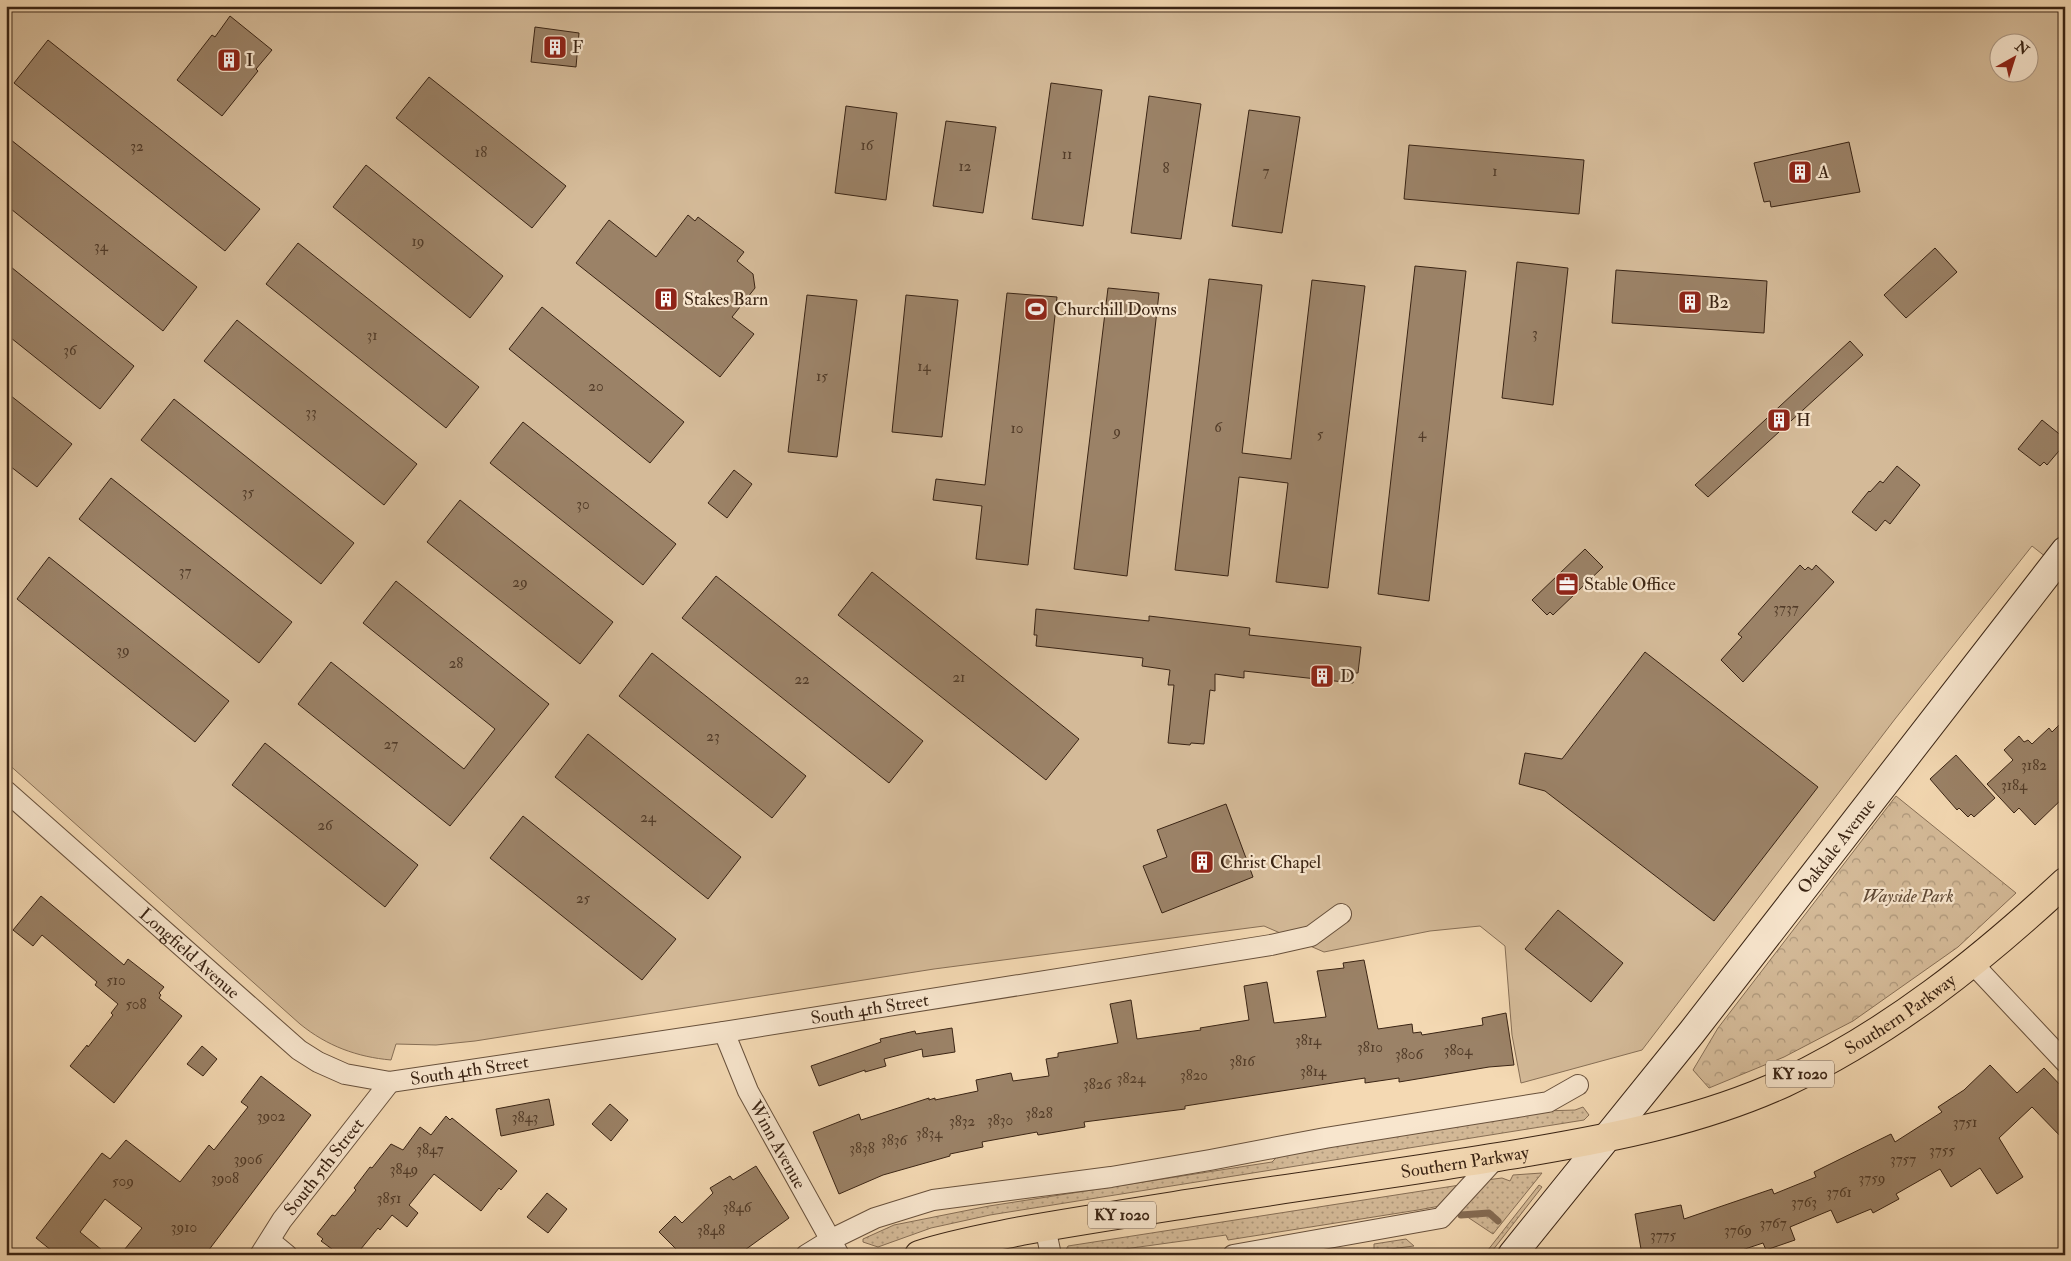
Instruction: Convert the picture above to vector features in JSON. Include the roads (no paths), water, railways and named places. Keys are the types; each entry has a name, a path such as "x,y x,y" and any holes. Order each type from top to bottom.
{"main road":[{"name":"Oakdale Avenue","path":"1519,1252 1605,1138 1692,1032 2065,551"},
{"name":"KY 1020","path":"1973,964 2013,931 2065,882"},
{"name":"Southern Parkway","path":"919,1255 963,1242 1045,1227 1274,1190 1568,1146 1686,1120 1784,1083 1857,1044 1904,1014 1973,964"}],"street":[{"name":"Longfield Avenue","path":"6,791 299,1050 318,1062 345,1074 390,1082"},
{"name":"South 4th Street","path":"390,1082 724,1032 1271,945 1310,936 1341,914"},
{"path":"1973,964 2065,1062"},
{"name":"Winn Avenue","path":"724,1032 748,1090 835,1247"},
{"name":"South 5th Street","path":"265,1248 282,1220 390,1082"},
{"path":"806,1255 835,1247 874,1218 933,1200 1111,1177 1325,1138 1548,1102 1578,1085"},
{"path":"1233,1255 1440,1218 1496,1158"},
{"path":"1045,1227 1051,1255"},
{"path":"265,1248 287,1255"}],"waterway":[{"path":"1461,1215 1489,1213 1498,1221"}],"place":[{"name":"F","path":"555,47"},
{"name":"I","path":"229,60"},
{"name":"A","path":"1800,172"},
{"name":"Stakes Barn","path":"666,299"},
{"name":"B2","path":"1690,302"},
{"name":"Churchill Downs","path":"1036,309"},
{"name":"H","path":"1779,420"},
{"name":"Stable Office","path":"1567,584"},
{"name":"D","path":"1322,676"},
{"name":"Christ Chapel","path":"1202,862"}],"park label":[{"name":"Wayside Park","path":"1908,896"}]}
